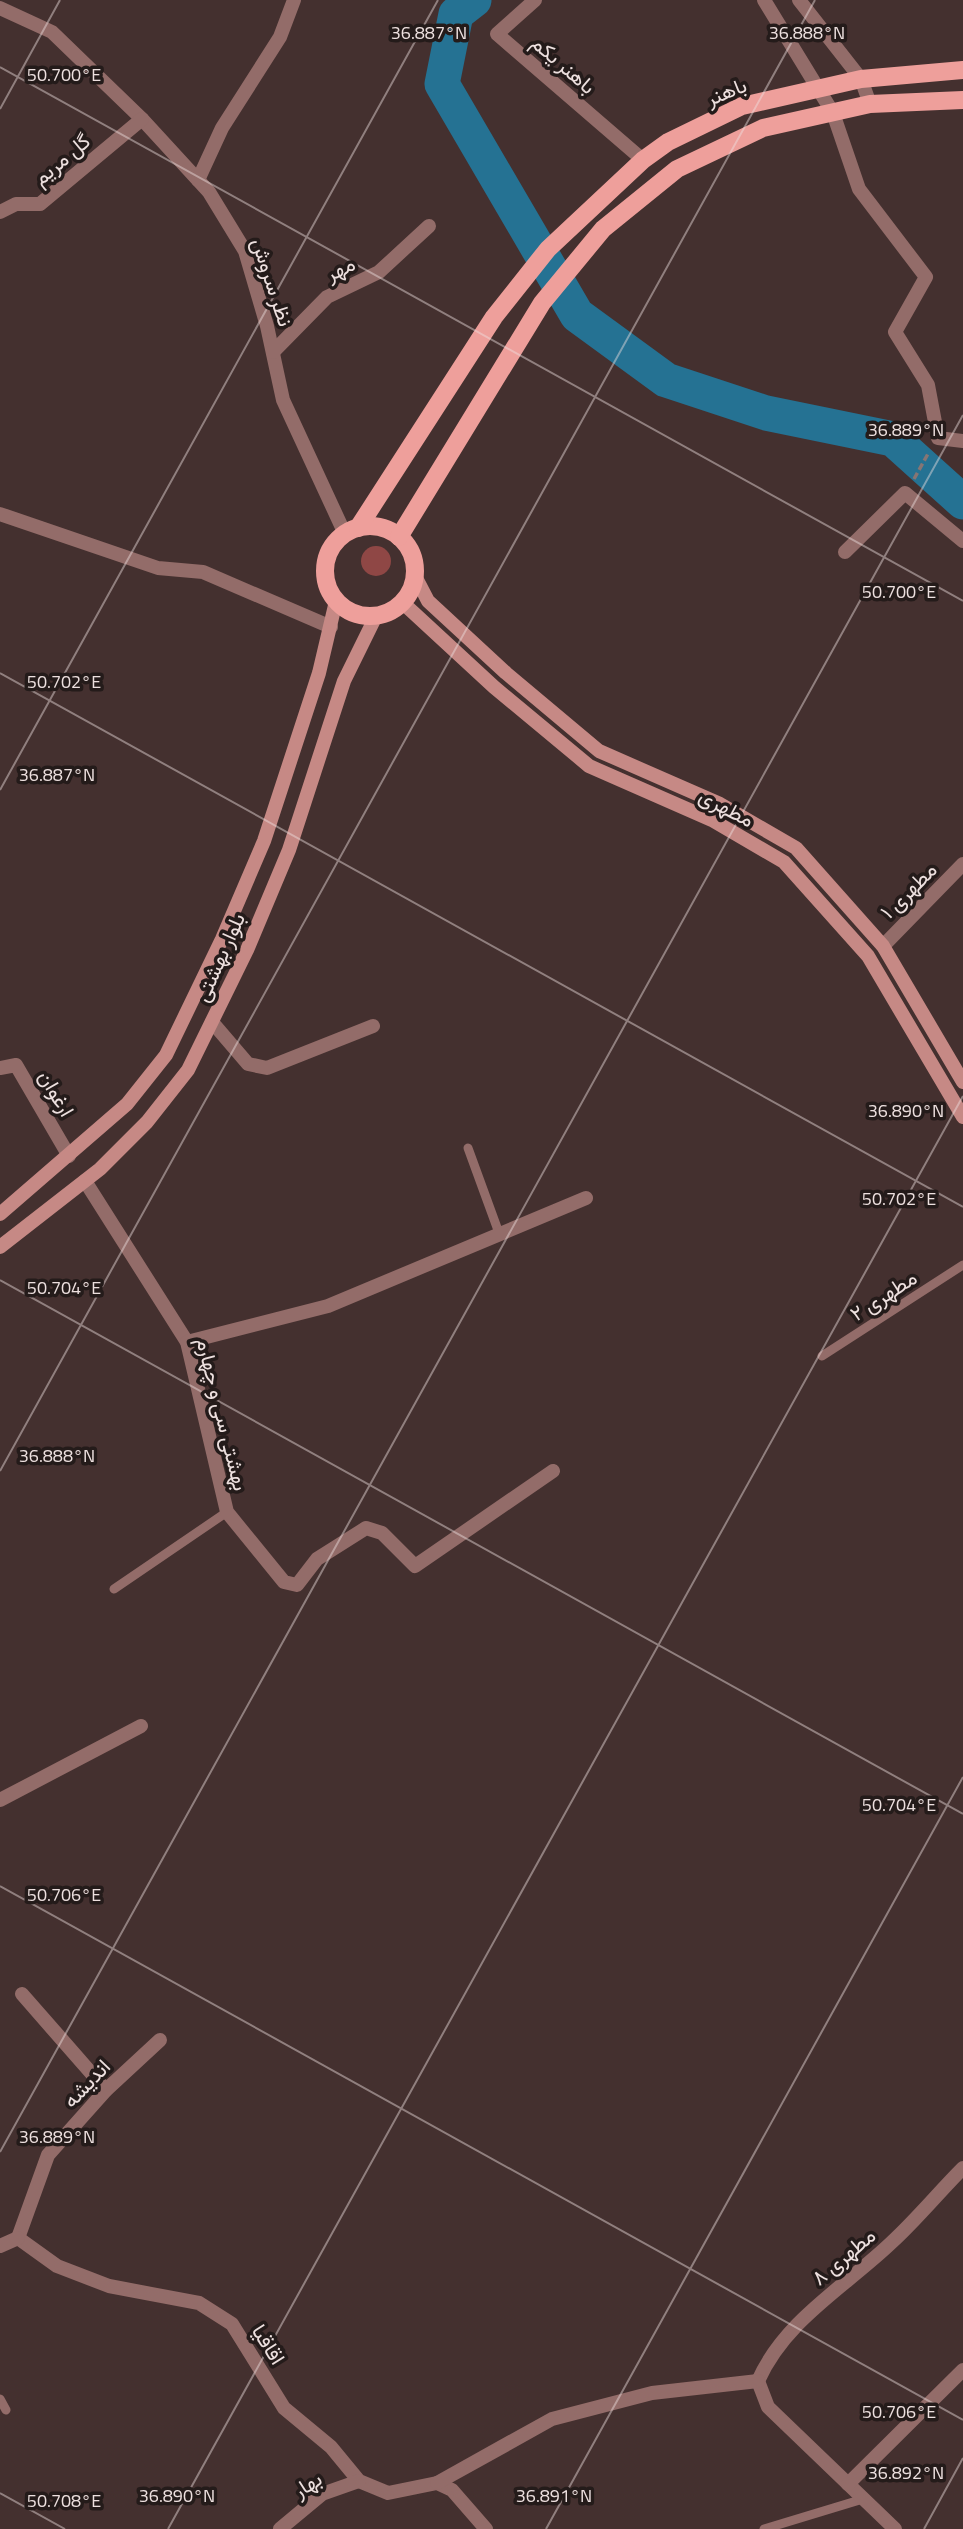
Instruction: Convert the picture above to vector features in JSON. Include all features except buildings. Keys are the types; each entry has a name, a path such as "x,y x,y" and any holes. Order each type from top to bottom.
{"main road":[{"name":"باهنر","path":"351,531 494,317 548,249 643,160 668,142 742,106 861,79 963,70"},
{"path":"399,537 542,303 603,229 677,169 763,128 870,104 963,100"},
{"path":"373,526 399,537 409,548 415,576 402,603 390,612 361,616 347,611 335,601 328,588 325,573 327,558 351,531 373,526"},
{"name":"مطهری","path":"415,576 428,601 506,673 598,751 720,804 796,848 883,946 963,1082"},
{"name":"بلوار بهشتی","path":"0,1214 127,1104 166,1055 195,998 264,841 331,627 335,601"},
{"name":"مطهری","path":"402,603 494,687 589,766 712,820 784,862 868,956 963,1117"},
{"name":"بلوار بهشتی","path":"0,1247 85,1181 147,1122 188,1070 289,850 344,681 376,616"}],"street":[{"path":"198,180 222,128 280,37 294,0"},
{"name":"باهنر یکم","path":"535,0 497,34 643,160"},
{"path":"764,0 833,113 859,189 926,277 895,332 928,385 938,438 963,440"},
{"path":"799,0 861,79 870,104"},
{"name":"نظر سروش","path":"0,8 52,32 142,119 198,180 245,251 273,352 283,400 351,531"},
{"name":"گل مریم","path":"0,212 16,204 40,204 142,119"},
{"name":"مهر","path":"273,352 327,297 380,272 429,226"},
{"path":"845,552 905,493 963,541"},
{"path":"0,514 158,568 203,572 331,627"},
{"name":"مطهری ۱","path":"883,946 963,864"},
{"path":"212,1022 248,1064 267,1068 373,1026"},
{"name":"ارغوان","path":"0,1068 16,1065 69,1156"},
{"name":"بهشتی سی و چهارم","path":"85,1181 187,1342 227,1512 284,1582 297,1585 317,1559 366,1528 382,1533 415,1566 553,1471"},
{"path":"187,1342 328,1306 586,1198"},
{"path":"0,1800 141,1726"},
{"path":"22,1994 106,2090"},
{"name":"اندیشه","path":"18,2238 48,2155 106,2090 160,2040"},
{"name":"مطهری ۸","path":"758,2381 768,2358 799,2321 892,2242 963,2168"},
{"path":"0,2246 18,2238"},
{"name":"اقاقیا","path":"18,2238 57,2266 108,2286 199,2303 232,2325 284,2408 331,2447 359,2481"},
{"path":"848,2484 963,2370"},
{"path":"359,2481 388,2493 437,2483 552,2419 652,2393 758,2381 768,2407 895,2529"},
{"name":"بهار","path":"280,2529 322,2494 359,2481"},
{"path":"437,2483 452,2490 485,2529"}],"lane":[{"path":"468,1147 499,1233"},
{"name":"مطهری ۲","path":"822,1356 963,1265"},
{"path":"114,1589 227,1512"},
{"path":"0,2399 6,2410"},
{"path":"764,2529 863,2499"}],"path":[{"path":"905,493 938,438"}],"shaded area":[{"path":"376,546 387,550 391,561 387,572 376,576 365,572 361,561 365,550"}],"waterway":[{"path":"474,0 456,14 442,84 577,315 666,380 766,413 893,439 963,502"}]}
